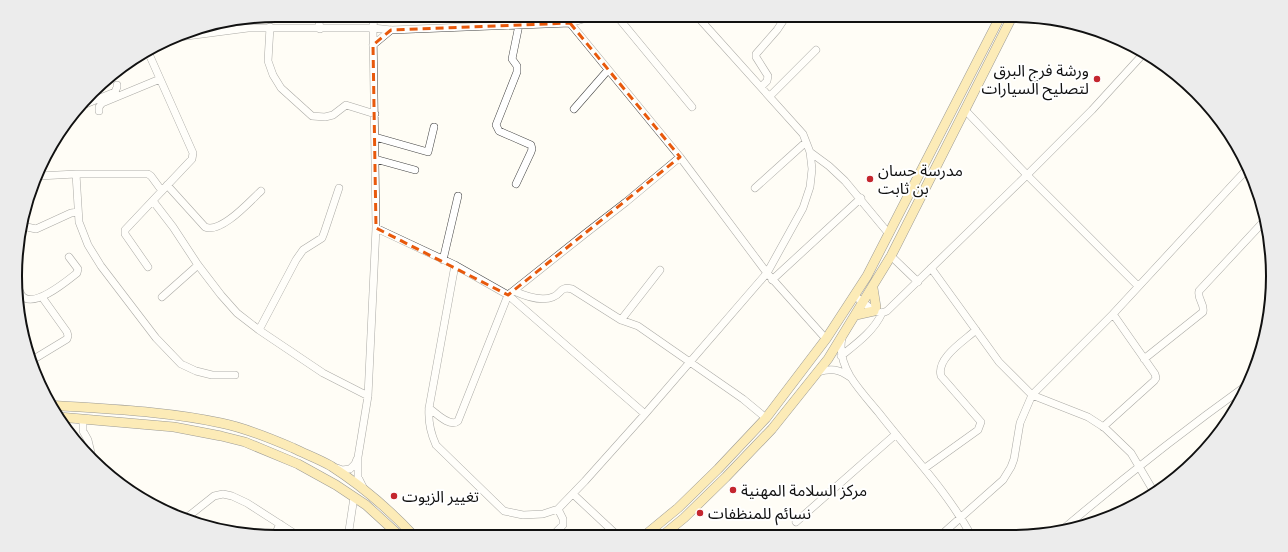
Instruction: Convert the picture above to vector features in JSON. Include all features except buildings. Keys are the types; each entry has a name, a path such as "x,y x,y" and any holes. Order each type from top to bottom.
{"main road":[{"path":"651,530 678,508 718,470 766,418 826,339 856,294 889,234 997,22"},
{"path":"669,530 684,518 772,429 818,372 842,337 891,256 1010,22"},
{"path":"856,315 877,311 873,288"},
{"path":"58,406 198,418 249,430 277,441 330,466 364,489 387,508 408,530"},
{"path":"131,424 132,411"},
{"path":"66,419 197,430 245,442 298,464 336,484 366,505 393,530"}],"street":[{"path":"319,22 320,29"},
{"path":"364,489 358,477 358,457 368,396 376,228 373,22"},
{"path":"203,33 248,28 373,28 391,30 573,22"},
{"path":"622,22 692,107"},
{"path":"455,266 429,408 428,420 436,445 504,511 523,515 543,514 558,509 645,414 767,273 803,208 810,187 812,169 810,152 803,134 702,22"},
{"path":"761,86 767,81 768,76 756,57 756,54 782,22"},
{"path":"570,23 680,157 772,280 826,339"},
{"path":"244,24 248,28"},
{"path":"516,184 532,147 531,145 499,131 496,125 517,72 517,66 512,58 519,25"},
{"path":"270,28 268,61 273,76 281,88 312,116 325,117 333,115 346,104 375,114"},
{"path":"373,45 391,30"},
{"path":"770,96 816,50"},
{"path":"148,267 124,232 126,228 192,159 193,153 150,56"},
{"path":"856,294 877,311 887,311 1027,176 1092,110 1140,57"},
{"path":"574,109 608,70"},
{"path":"99,111 99,107 102,103 160,79"},
{"path":"91,102 115,92 117,84"},
{"path":"966,110 1027,176 1138,286"},
{"path":"375,137 425,153 428,152 434,128"},
{"path":"755,188 806,142"},
{"path":"810,152 829,166 845,181 889,234"},
{"path":"429,408 453,424 458,421 511,293 626,202 680,157"},
{"path":"375,159 415,170"},
{"path":"947,530 1003,480 1011,468 1020,423 1032,395 1113,314 1244,172"},
{"path":"42,176 76,174 148,174 162,191"},
{"path":"76,174 79,222 88,245 101,266 156,338 181,364 196,371 212,375 235,375"},
{"path":"167,185 205,227 212,229 225,223 261,191"},
{"path":"259,330 296,260 303,250 322,238 339,188"},
{"path":"443,260 458,196"},
{"path":"772,280 860,198"},
{"path":"153,201 173,227 198,265 237,313 259,330 324,373 368,396"},
{"path":"27,227 36,229 71,213 78,212"},
{"path":"1144,359 1202,312 1203,307 1199,297 1199,291 1261,225"},
{"path":"376,228 511,293 548,299 555,296 562,289 572,289 621,320 638,326 743,399 766,418"},
{"path":"23,297 26,299 42,297 77,273 78,269 69,256"},
{"path":"891,256 918,282"},
{"path":"162,297 198,265"},
{"path":"931,268 999,362 1032,395 1088,417 1103,427 1131,453 1152,488"},
{"path":"621,320 660,270"},
{"path":"511,293 645,414"},
{"path":"35,358 68,336 67,332 42,297"},
{"path":"841,356 866,334 878,320 877,311"},
{"path":"1103,427 1156,378 1155,374 1113,314"},
{"path":"925,468 980,428 980,422 941,376 939,371 946,356 976,330"},
{"path":"842,337 840,347 841,356 850,377 925,468 968,530"},
{"path":"818,372 834,369 841,371 850,377"},
{"path":"1070,523 1139,465 1238,392"},
{"path":"82,420 83,430 90,449"},
{"path":"796,522 896,434"},
{"path":"330,466 342,470 350,469 355,464 358,457"},
{"path":"190,515 214,496 223,494 232,496 247,503 289,530"},
{"path":"573,494 612,530"},
{"path":"349,530 354,497"},
{"path":"558,509 563,519 563,525 558,530"},
{"path":"277,530 280,524"}],"highlighted area":[{"path":"570,23 680,157 508,295 376,228 373,45 391,30"}],"place":[{"name":"ورشة فرج البرق لتصليح السيارات","path":"1097,79"},
{"name":"مدرسة حسان بن ثابت","path":"870,179"},
{"name":"مركز السلامة المهنية","path":"733,490"},
{"name":"تغيير الزيوت","path":"394,496"},
{"name":"نسائم للمنظفات","path":"700,513"}]}
